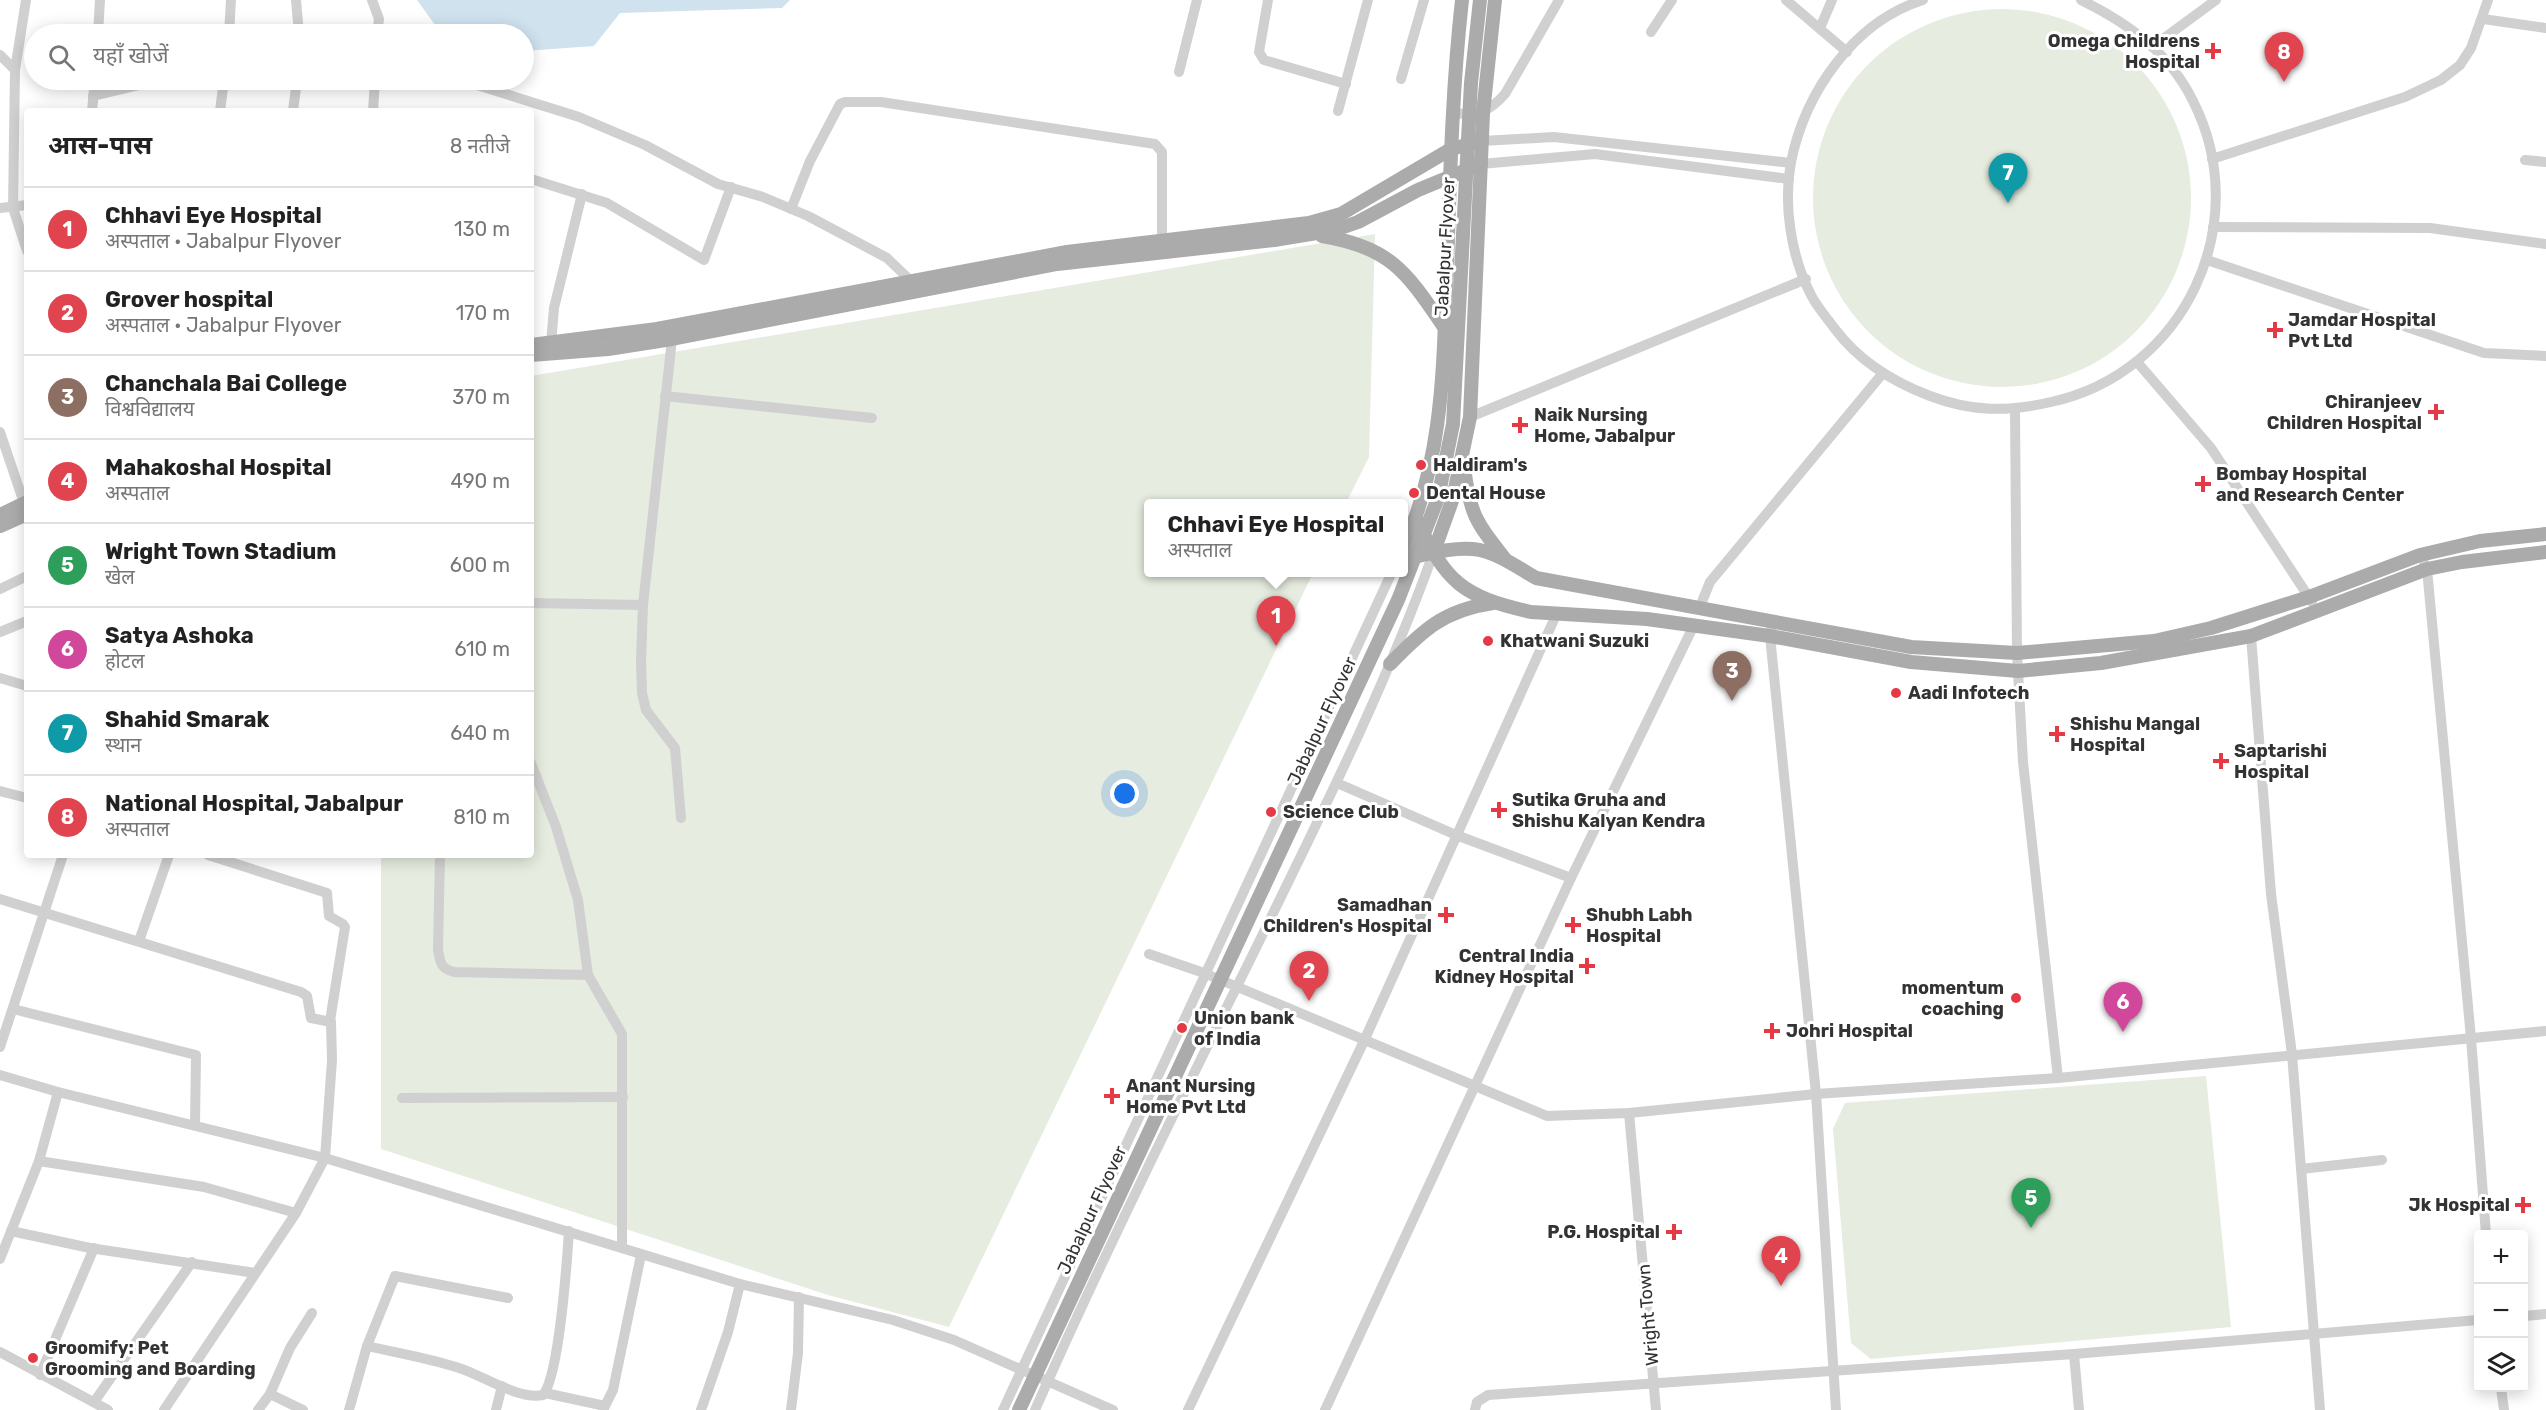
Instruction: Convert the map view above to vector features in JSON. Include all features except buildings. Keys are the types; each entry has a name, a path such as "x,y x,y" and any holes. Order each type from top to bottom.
{"main road":[{"path":"1408,538 1416,519 1431,467 1441,411 1452,114 1462,0"},
{"name":"Jabalpur Flyover","path":"1408,574 1438,498 1453,424 1471,83 1480,0"},
{"path":"1433,554 1463,459 1470,417 1482,141 1495,0"},
{"path":"534,345 657,329 1067,252 1262,231 1309,223 1341,214 1451,149 1482,141"},
{"path":"534,355 608,349 672,339 1057,264 1309,234 1358,222 1450,175 1481,164"},
{"path":"1309,234 1351,241 1390,259 1414,283 1444,327"},
{"path":"1463,459 1468,499 1477,522 1506,560"},
{"path":"0,514 24,507"},
{"path":"0,526 24,508"},
{"path":"1416,519 1433,554 1458,585 1498,603 1531,612 1771,629 1911,647 2017,653 2154,641 2211,628 2309,597 2420,555 2480,541 2546,534"},
{"path":"1408,559 1475,549 1506,560 1536,578 1699,609 1771,629 1911,662 2018,670 2101,663 2251,636 2427,569 2462,562 2546,552"},
{"name":"Jabalpur Flyover","path":"1019,1410 1407,577"},
{"path":"1390,664 1423,630 1441,618 1468,607 1498,603"}],"street":[{"path":"24,242 13,208 15,70 26,0"},
{"path":"99,24 100,0"},
{"path":"230,24 231,0"},
{"path":"296,0 298,24"},
{"path":"372,0 379,24"},
{"path":"1179,72 1197,0"},
{"path":"1268,0 1258,52 1263,60 1346,84"},
{"path":"1338,111 1368,0"},
{"path":"1401,79 1424,0"},
{"path":"1452,114 1484,113 1505,94 1559,0"},
{"path":"1651,32 1672,0"},
{"path":"1786,0 1847,52"},
{"path":"1820,28 1832,0"},
{"path":"1923,0 1910,4 1864,34 1827,74 1801,122 1791,164 1789,179 1791,237 1811,295 1847,345 1896,383 1954,405 2015,410 2080,396 2138,363 2168,333 2191,298 2207,260 2217,206 2212,159 2193,100 2162,55 2121,19 2081,0"},
{"path":"2152,47 2216,0"},
{"path":"2212,159 2405,96 2442,80 2460,65 2471,48 2488,0"},
{"path":"2483,19 2546,28"},
{"path":"0,55 15,70"},
{"path":"92,108 93,90"},
{"path":"93,96 118,90"},
{"path":"220,108 223,90"},
{"path":"293,108 296,90"},
{"path":"373,108 374,90"},
{"path":"493,90 579,117 645,145 704,177 791,208 887,258 912,282"},
{"path":"791,208 810,161 840,104 881,102 1155,144 1162,152 1162,240"},
{"path":"1482,141 1554,137 1791,164"},
{"path":"1481,164 1595,154 1789,179"},
{"path":"2525,160 2546,162"},
{"path":"534,179 607,203 704,260 731,188"},
{"path":"551,344 554,308 582,194"},
{"path":"0,208 24,206"},
{"path":"2213,227 2430,228 2546,244"},
{"path":"2207,260 2484,353 2546,356"},
{"path":"1470,417 1806,279"},
{"path":"672,339 644,604 642,693 646,710 675,748 681,818"},
{"path":"2138,363 2211,448 2317,610"},
{"path":"1699,609 1710,582 1883,372"},
{"path":"665,396 872,418"},
{"path":"2015,410 2017,653 2023,762 2058,1078"},
{"path":"0,432 24,500"},
{"path":"1035,1410 1337,783 1390,664 1433,554"},
{"path":"2420,555 2427,569 2471,1038 2486,1230"},
{"path":"0,589 24,577"},
{"path":"1003,1410 1390,577"},
{"path":"534,603 644,604"},
{"path":"1188,1410 1364,1041 1557,613"},
{"path":"0,632 24,622"},
{"path":"1325,1410 1571,878 1694,625"},
{"path":"1771,629 1816,1094 1836,1410"},
{"path":"2251,636 2271,894 2292,1054 2316,1334 2320,1410"},
{"path":"0,678 24,685"},
{"path":"534,771 556,827 578,900 588,975 622,1034 622,1248"},
{"path":"1337,783 1456,835 1571,878"},
{"path":"0,791 24,797"},
{"path":"0,1047 62,858"},
{"path":"139,941 168,858"},
{"path":"164,1410 296,1213 325,1158 332,1060 330,1021 344,924 329,916 327,893 217,858"},
{"path":"440,858 438,949 440,962 444,969 454,972 588,975"},
{"path":"0,899 305,994 311,1018 330,1021"},
{"path":"1149,954 1204,974 1547,1116 1629,1113 1816,1094 2058,1078 2546,1031"},
{"path":"13,1009 196,1055 195,1125"},
{"path":"0,1075 57,1092 325,1158 740,1284 893,1320 954,1340 1113,1410"},
{"path":"0,1259 39,1161 57,1092"},
{"path":"402,1098 623,1097"},
{"name":"Wright Town","path":"1629,1113 1656,1410"},
{"path":"2301,1169 2382,1160"},
{"path":"39,1161 204,1187 296,1213"},
{"path":"10,1231 94,1248 255,1273"},
{"path":"546,1394 566,1284 569,1231"},
{"path":"40,1375 94,1248"},
{"path":"367,1346 460,1368 502,1386 536,1396 546,1394 604,1408 613,1390 641,1255"},
{"path":"94,1402 192,1262"},
{"path":"349,1410 367,1346 393,1279 399,1275 508,1298"},
{"path":"701,1410 728,1332 740,1284"},
{"path":"791,1410 798,1353 799,1297"},
{"path":"258,1410 270,1394 290,1348 312,1313"},
{"path":"2528,1316 2546,1314"},
{"path":"1475,1410 1477,1402 1488,1395 2073,1354 2474,1320"},
{"path":"0,1352 108,1410"},
{"path":"2073,1354 2079,1410"},
{"path":"496,1410 502,1386"},
{"path":"2502,1392 2504,1410"},
{"path":"270,1394 303,1410"}],"shaded area":[{"path":"2002,9 2057,17 2091,31 2136,64 2169,109 2183,143 2191,198 2183,253 2169,287 2136,332 2091,365 2057,379 2002,387 1947,379 1913,365 1868,332 1835,287 1821,253 1813,198 1821,143 1835,109 1868,64 1913,31 1947,17"},
{"path":"1375,234 1369,457 1348,499 1144,499 1144,577 1311,577 949,1327 828,1295 381,1149 381,858 534,858 534,375"},
{"path":"2206,1076 2231,1327 1871,1359 1851,1343 1833,1129 1845,1103"}],"water":[{"path":"417,0 790,0 782,8 620,13 594,46 534,50 534,24 434,24"}],"place":[{"name":"Omega Childrens Hospital","path":"2213,51"},
{"name":"National Hospital, Jabalpur","path":"2284,82"},
{"name":"Shahid Smarak","path":"2008,203"},
{"name":"Jamdar Hospital Pvt Ltd","path":"2275,330"},
{"name":"Chiranjeev Children Hospital","path":"2436,412"},
{"name":"Naik Nursing Home, Jabalpur","path":"1520,425"},
{"name":"Haldiram's","path":"1421,465"},
{"name":"Bombay Hospital and Research Center","path":"2203,484"},
{"name":"Dental House","path":"1414,493"},
{"name":"Khatwani Suzuki","path":"1488,641"},
{"name":"Chhavi Eye Hospital","path":"1276,646"},
{"name":"Aadi Infotech","path":"1896,693"},
{"name":"Chanchala Bai College","path":"1732,701"},
{"name":"Shishu Mangal Hospital","path":"2057,734"},
{"name":"Saptarishi Hospital","path":"2221,761"},
{"name":"Sutika Gruha and Shishu Kalyan Kendra","path":"1499,810"},
{"name":"Science Club","path":"1271,812"},
{"name":"Samadhan Children's Hospital","path":"1446,915"},
{"name":"Shubh Labh Hospital","path":"1573,925"},
{"name":"Central India Kidney Hospital","path":"1587,966"},
{"name":"momentum coaching","path":"2016,998"},
{"name":"Grover hospital","path":"1309,1001"},
{"name":"Union bank of India","path":"1182,1028"},
{"name":"Johri Hospital","path":"1772,1031"},
{"name":"Satya Ashoka","path":"2123,1032"},
{"name":"Anant Nursing Home Pvt Ltd","path":"1112,1096"},
{"name":"Jk Hospital","path":"2523,1205"},
{"name":"Wright Town Stadium","path":"2031,1228"},
{"name":"P.G. Hospital","path":"1674,1232"},
{"name":"Mahakoshal Hospital","path":"1781,1286"},
{"name":"Groomify: Pet Grooming and Boarding","path":"33,1358"}]}
